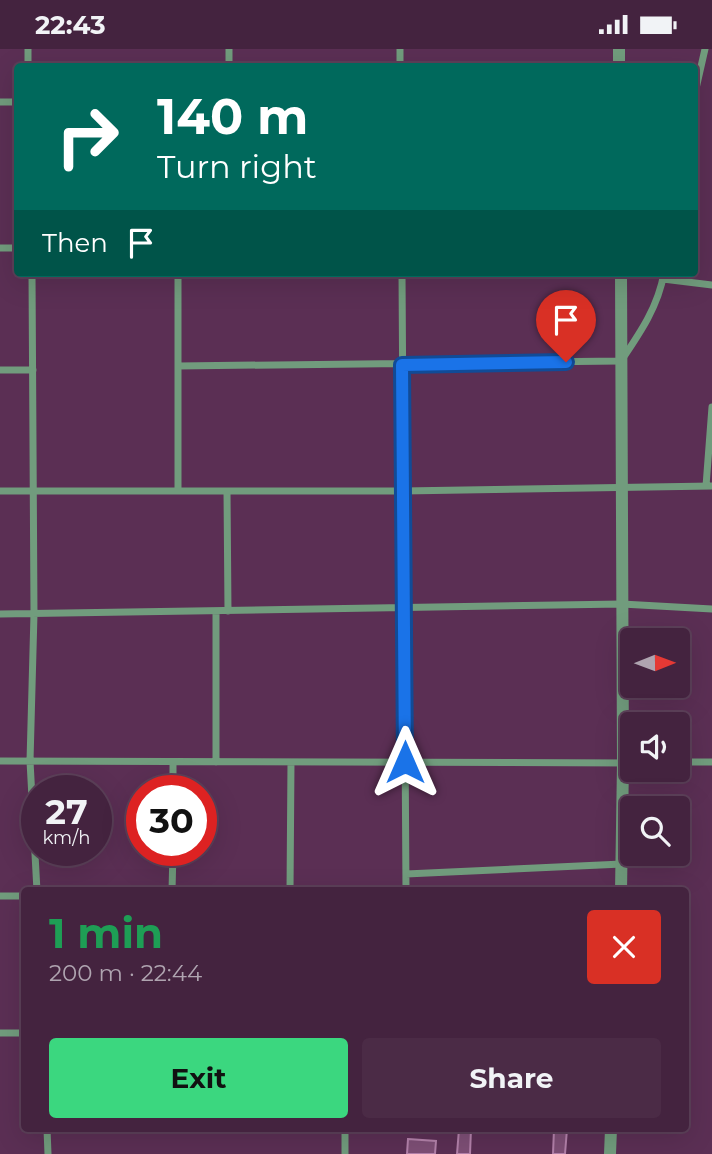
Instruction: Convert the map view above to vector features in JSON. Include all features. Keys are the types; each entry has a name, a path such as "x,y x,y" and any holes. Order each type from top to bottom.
{"street":[{"path":"698,80 705,49"},
{"path":"32,277 34,614 30,761 37,887"},
{"path":"178,277 178,491"},
{"path":"402,277 407,887"},
{"path":"621,277 622,604 626,712"},
{"path":"621,361 648,321 664,277"},
{"path":"669,277 712,285"},
{"path":"178,366 621,361"},
{"path":"0,370 33,370"},
{"path":"0,491 403,491 709,486 712,407"},
{"path":"227,491 228,611"},
{"path":"0,614 622,604 712,609"},
{"path":"216,611 216,762"},
{"path":"0,761 620,763"},
{"path":"173,762 173,775"},
{"path":"290,887 291,762"},
{"path":"690,762 712,762"},
{"path":"406,874 620,864"},
{"path":"172,887 173,866"},
{"path":"621,887 622,866"},
{"path":"0,896 21,896"},
{"path":"0,1033 21,1033"},
{"path":"47,1132 48,1154"},
{"path":"345,1132 345,1154"},
{"path":"610,1154 611,1132"}],"building":[{"path":"459,1132 471,1132 470,1154 457,1154"},
{"path":"554,1132 567,1132 565,1154 553,1154"},
{"path":"408,1139 436,1141 435,1154 407,1154"}],"route":[{"path":"405,762 402,365 566,362"}]}
